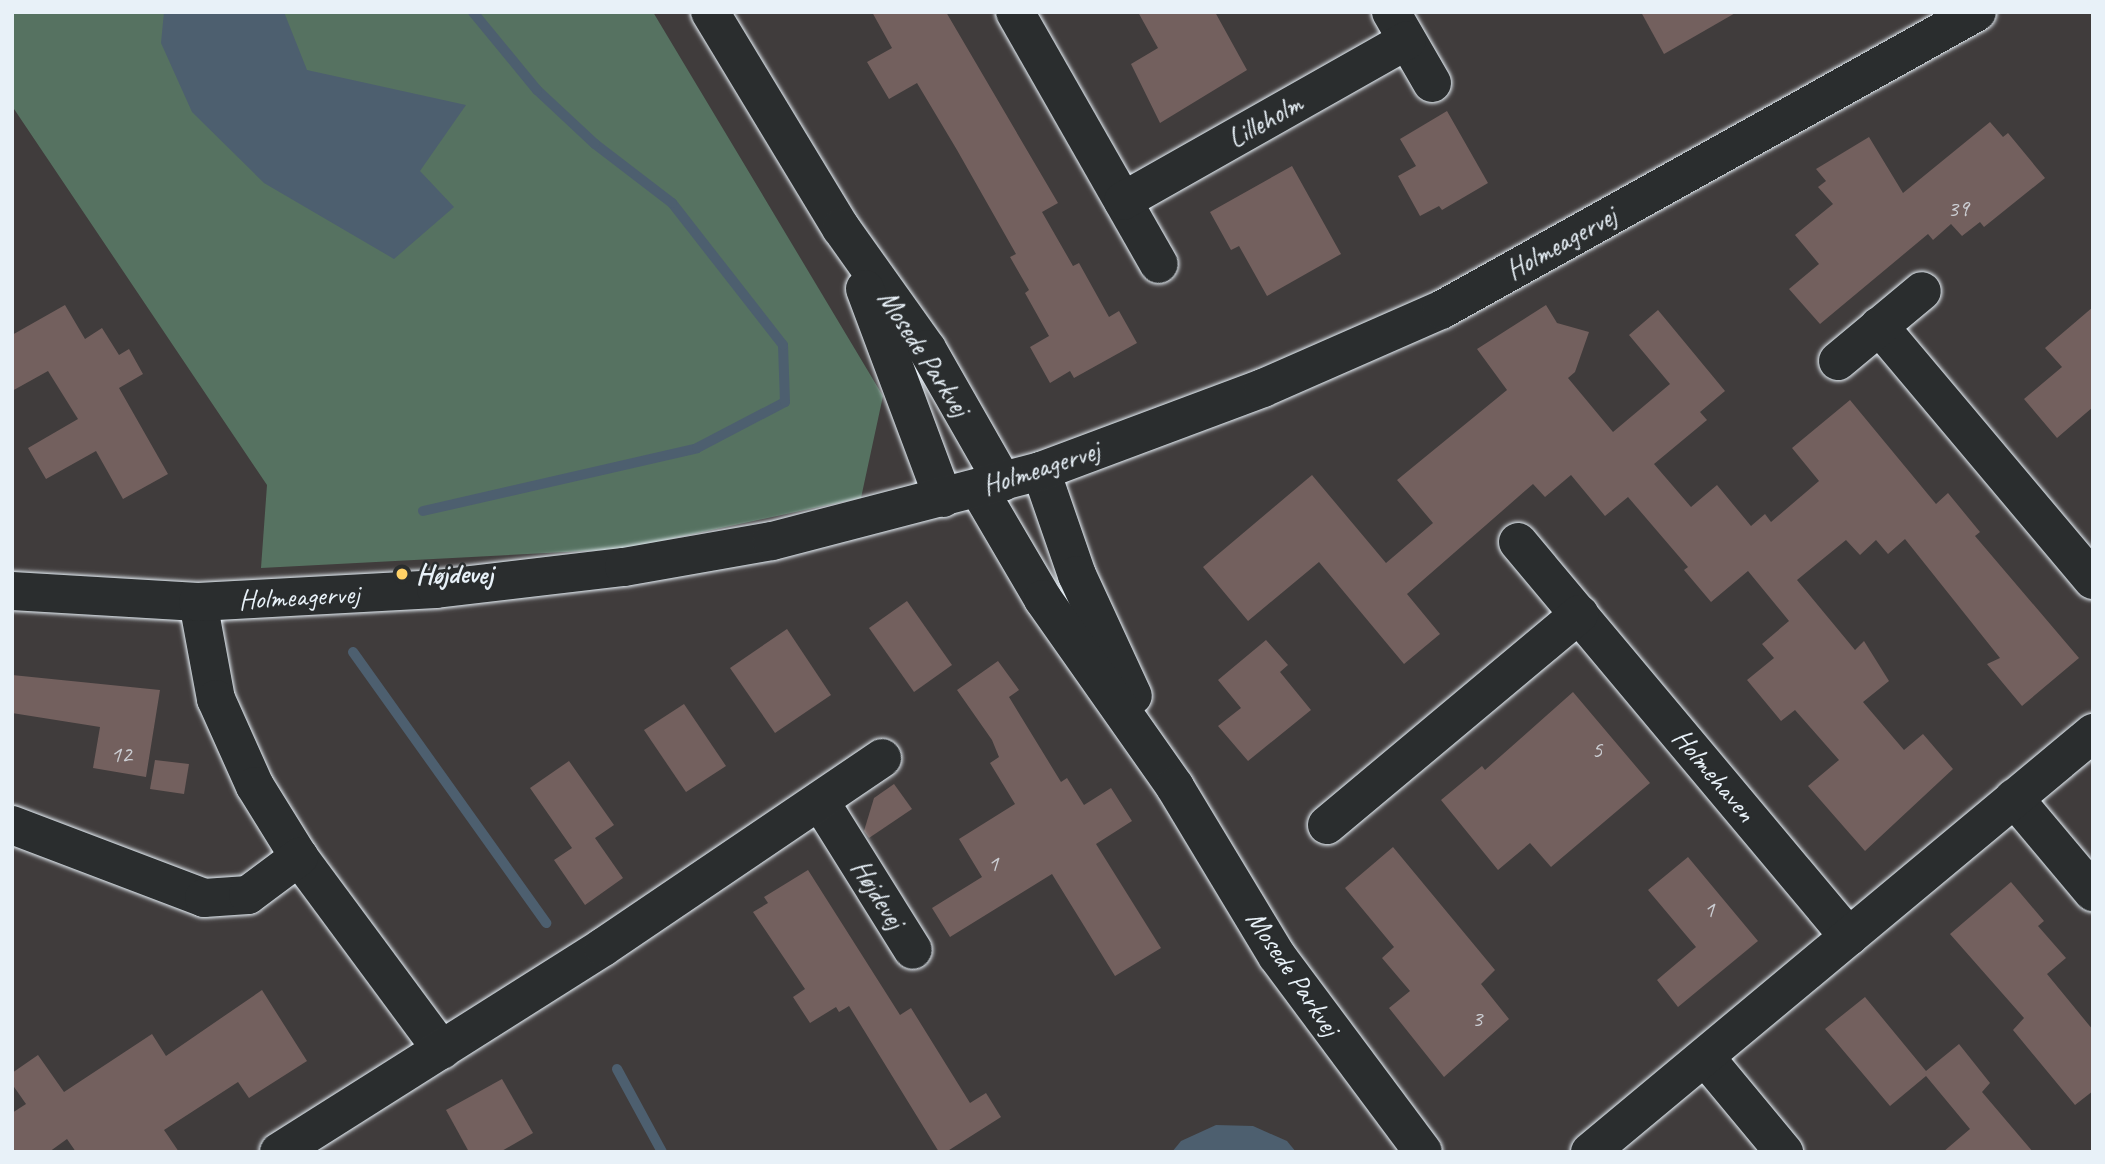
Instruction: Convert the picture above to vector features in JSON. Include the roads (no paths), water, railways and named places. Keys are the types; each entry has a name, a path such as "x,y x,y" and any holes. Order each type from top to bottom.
{"street":[{"name":"Mosede Parkvej","path":"710,12 841,228 975,489 1043,599 1175,787 1278,956 1423,1152"},
{"path":"1015,12 1159,264"},
{"name":"Holmeagervej","path":"12,591 198,602 436,589 624,567 772,541 1041,471 1263,388 1441,310 1977,12"},
{"name":"Lilleholm","path":"1123,201 1399,26 1432,83"},
{"name":"Mosede Parkvej","path":"841,228 927,349 975,489"},
{"path":"1838,361 1922,291"},
{"path":"1879,326 2093,580"},
{"name":"Mosede Parkvej","path":"1041,471 1077,575 1175,787"},
{"name":"Holmehaven","path":"1518,542 1849,937"},
{"path":"198,602 216,699 255,786 299,857 442,1051"},
{"path":"1327,825 1579,614"},
{"path":"1590,1152 2093,733"},
{"path":"279,1152 334,1139 442,1051 821,803 882,758"},
{"path":"2014,798 2093,891"},
{"name":"Højdevej","path":"821,803 913,950"},
{"path":"12,825 204,898 248,895 299,857"},
{"path":"1705,1057 1784,1152"}],"water":[{"path":"164,12 284,12 307,70 466,105 420,171 454,207 394,259 264,183 192,112 161,43"},
{"path":"1216,1125 1253,1126 1287,1141 1296,1152 1172,1152 1181,1141"}],"waterway":[{"path":"423,511 697,448 785,402 783,345 672,203 595,144 537,90 473,12"},
{"path":"353,652 546,923"},
{"path":"617,1069 662,1152"}],"place":[{"name":"Højdevej","path":"402,574"}]}
